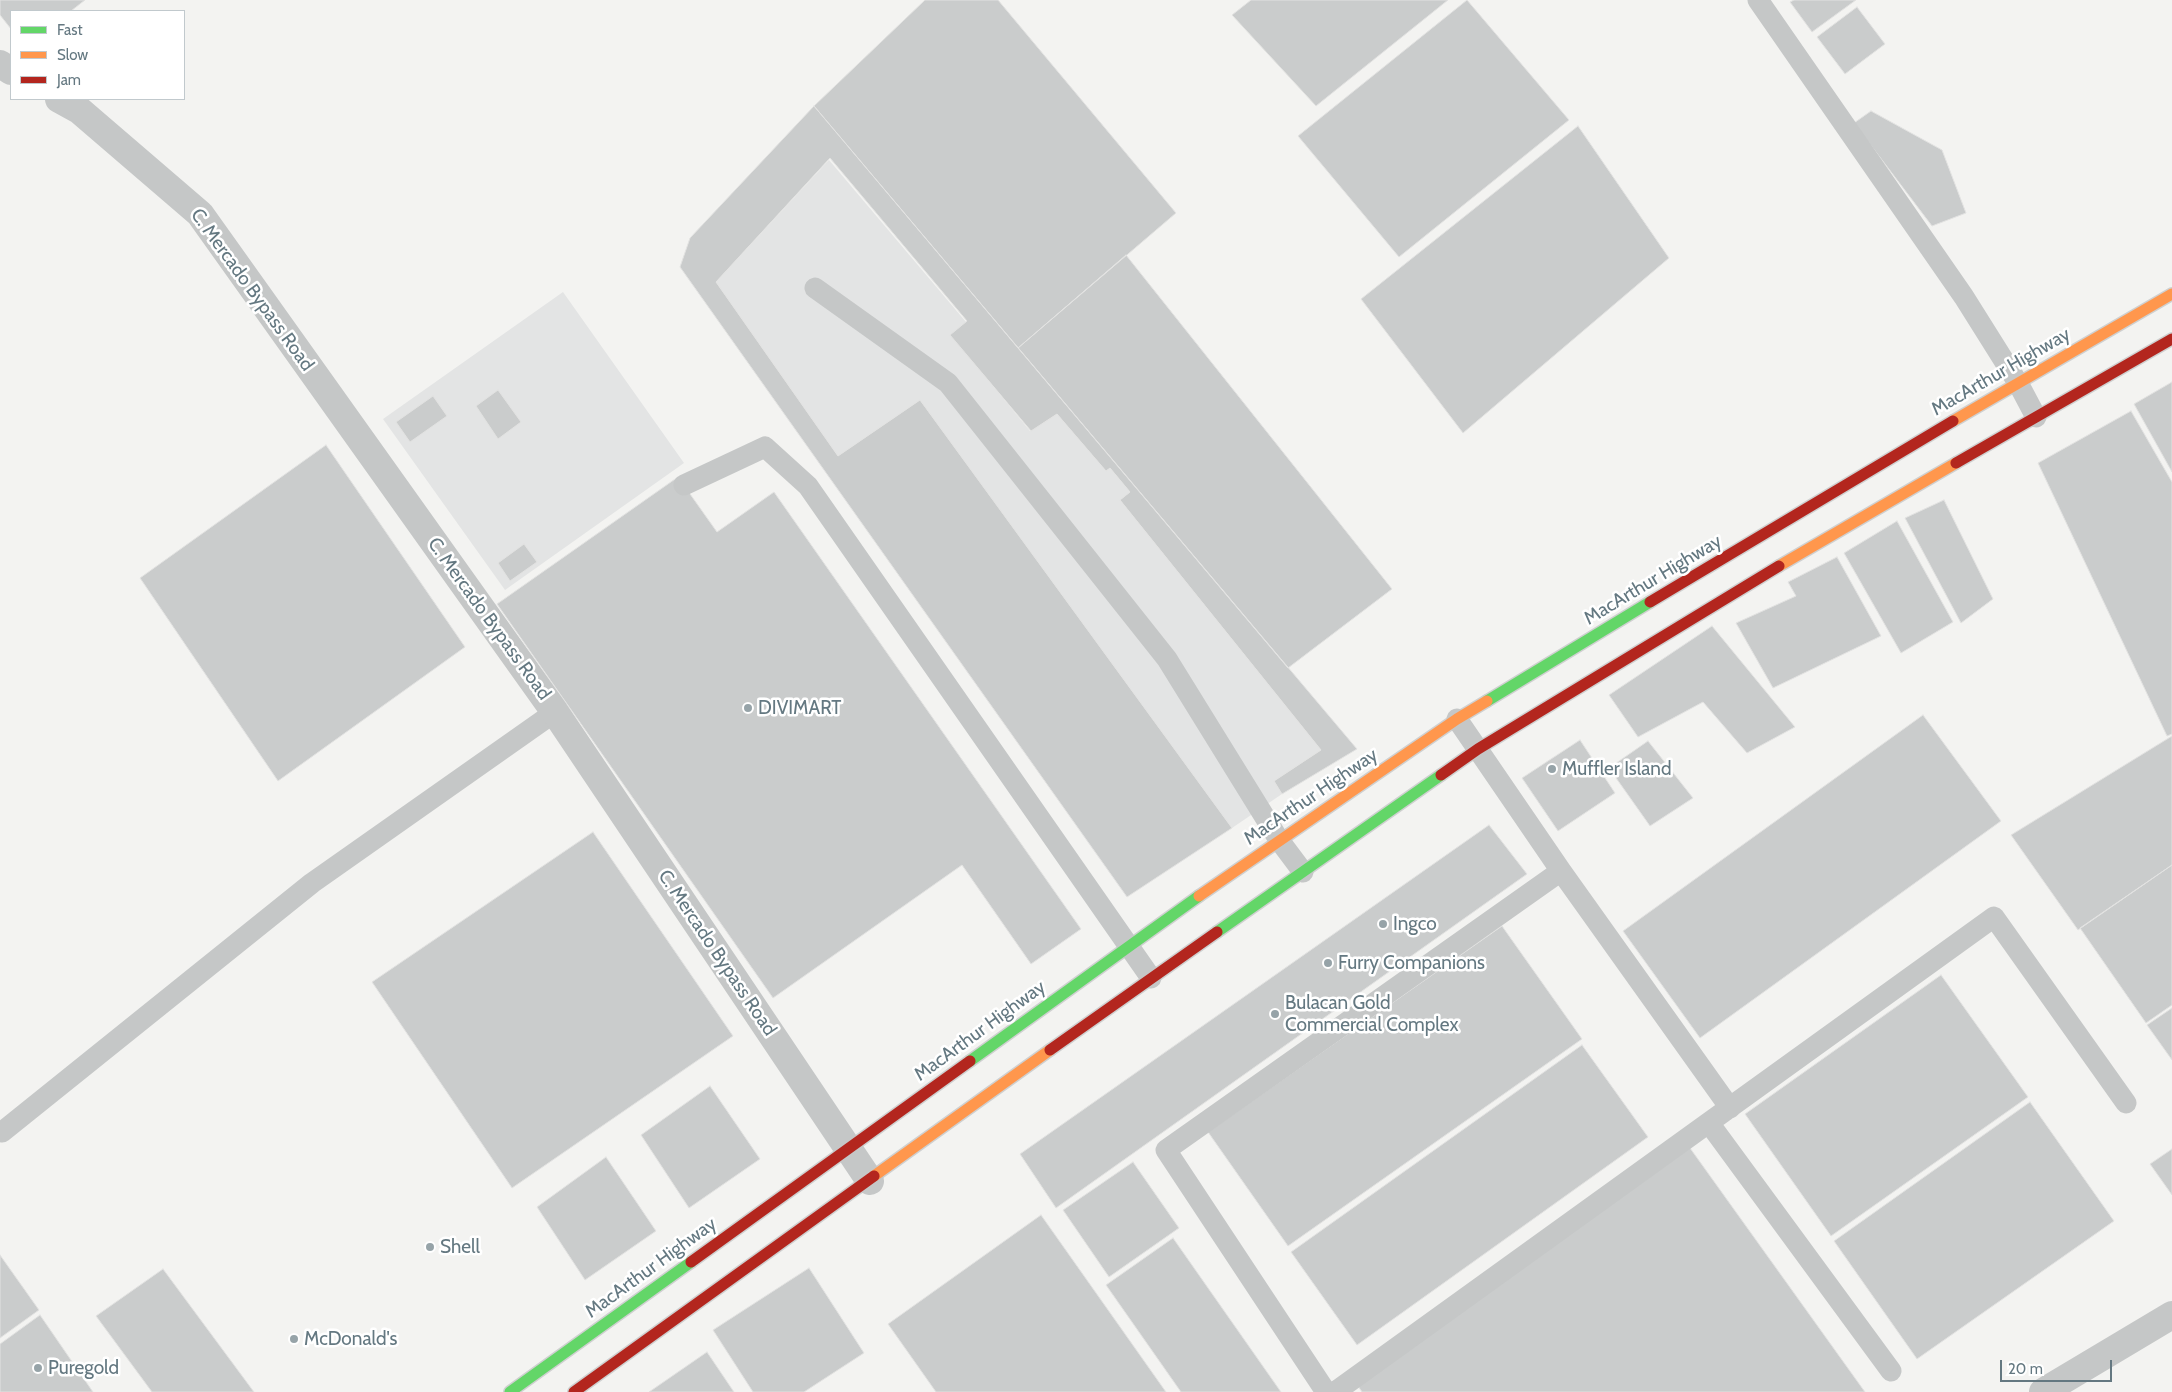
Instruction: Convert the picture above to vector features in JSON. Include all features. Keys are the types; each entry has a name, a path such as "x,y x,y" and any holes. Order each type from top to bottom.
{"highway":[{"name":"MacArthur Highway","path":"510,1392 1128,946 1457,719 1814,503 2172,294"},
{"path":"574,1392 1150,978 1478,749 1840,529 2172,338"}],"street":[{"name":"C. Mercado Bypass Road","path":"61,100 79,110 200,214 555,712 870,1181"},
{"path":"2043,1392 2172,1316"}],"lane":[{"path":"1758,0 1958,290 2018,383 2036,417"},
{"path":"815,288 948,383 1167,659 1279,840 1302,872"},
{"path":"684,485 765,447 808,486 1150,978"},
{"path":"2,1132 312,883 555,712"},
{"path":"1457,719 1561,871 1730,1108"},
{"path":"1326,1392 1166,1150 1561,871"},
{"path":"1335,1392 1994,918 2126,1103"},
{"path":"1709,1123 1891,1371"}],"shaded area":[{"path":"829,160 966,322 951,335 1030,431 1057,414 1106,471 1110,468 1130,492 1120,500 1321,750 1274,781 1282,794 1232,828 920,400 838,456 716,282"},
{"path":"563,292 684,463 505,590 383,419"}],"building":[{"path":"0,0 85,0 72,10 10,10 10,28 0,15"},
{"path":"925,0 998,0 1176,213 1018,348 814,106"},
{"path":"1251,0 1448,0 1316,106 1232,15"},
{"path":"1467,0 1569,120 1399,257 1298,136"},
{"path":"1794,0 1856,0 1812,32 1790,2"},
{"path":"1857,7 1885,44 1845,74 1817,37"},
{"path":"814,106 1357,749 1282,794 1274,781 1321,750 1120,500 1130,492 1110,468 1106,471 1057,414 1031,431 950,335 967,321 830,158 716,282 838,456 920,400 1232,828 1127,897 680,267 690,238"},
{"path":"1871,111 1942,150 1966,213 1932,226 1854,123"},
{"path":"1578,126 1669,258 1463,433 1361,299"},
{"path":"1126,255 1392,589 1288,668 1018,348"},
{"path":"2172,382 2172,472 2134,404"},
{"path":"498,390 521,422 498,439 476,406"},
{"path":"433,396 447,416 410,442 396,422"},
{"path":"2131,411 2172,482 2172,734 2167,736 2038,463"},
{"path":"326,445 465,647 278,781 140,578"},
{"name":"DIVIMART","path":"678,477 717,532 774,492 1081,929 1031,964 962,865 773,998 497,604"},
{"path":"1944,500 1993,599 1961,623 1905,518"},
{"path":"1897,521 1953,622 1901,653 1844,553"},
{"path":"524,544 537,562 510,581 498,563"},
{"path":"1837,557 1881,636 1773,688 1736,623 1796,596 1788,582"},
{"path":"1712,626 1795,727 1747,753 1703,702 1638,737 1609,695"},
{"path":"1923,715 2001,821 1700,1038 1623,931"},
{"path":"2172,736 2172,865 2078,930 2011,835"},
{"path":"1580,740 1615,793 1558,831 1522,778"},
{"path":"1648,741 1693,798 1650,826 1609,768"},
{"name":"Bulacan Gold Commercial Complex","path":"1489,825 1527,874 1056,1208 1020,1154"},
{"path":"593,832 733,1036 512,1188 372,982"},
{"path":"2172,865 2172,1005 2146,1023 2080,928"},
{"path":"1502,926 1582,1039 1288,1246 1208,1132"},
{"path":"1941,975 2028,1097 1831,1236 1745,1114"},
{"path":"2172,1008 2172,1060 2147,1025"},
{"path":"1582,1045 1648,1137 1357,1345 1291,1252"},
{"path":"710,1086 760,1159 689,1208 641,1135"},
{"path":"2030,1102 2114,1221 1917,1359 1834,1241"},
{"path":"1690,1148 1865,1392 1362,1392 1358,1386"},
{"path":"2172,1149 2172,1195 2150,1164"},
{"path":"606,1157 656,1231 585,1280 537,1207"},
{"path":"1133,1162 1179,1228 1109,1277 1063,1210"},
{"path":"1041,1215 1166,1392 936,1392 888,1324"},
{"path":"1173,1238 1281,1392 1181,1392 1106,1285"},
{"path":"0,1255 39,1310 0,1338"},
{"path":"809,1268 864,1353 804,1392 753,1392 713,1330"},
{"path":"163,1269 254,1392 152,1392 96,1316"},
{"name":"Puregold","path":"40,1315 93,1392 0,1392 0,1344"},
{"path":"707,1352 734,1392 649,1392"}],"traffic: fast":[{"path":"1487,701 1650,602"},
{"path":"1217,932 1441,775"},
{"path":"970,1061 1199,896"},
{"path":"510,1392 691,1262"}],"traffic: slow":[{"path":"1953,421 2172,294"},
{"path":"1779,566 1956,463"},
{"path":"1199,896 1457,719 1487,701"},
{"path":"874,1176 1050,1050"}],"traffic: jam":[{"path":"1956,463 2172,339"},
{"path":"1650,602 1953,421"},
{"path":"1441,775 1478,749 1779,566"},
{"path":"1050,1050 1217,932"},
{"path":"691,1262 970,1061"},
{"path":"574,1392 874,1176"}],"place":[{"name":"DIVIMART","path":"748,708"},
{"name":"Muffler Island","path":"1552,769"},
{"name":"Ingco","path":"1383,924"},
{"name":"Furry Companions","path":"1328,963"},
{"name":"Bulacan Gold Commercial Complex","path":"1275,1014"},
{"name":"Shell","path":"430,1247"},
{"name":"McDonald's","path":"294,1339"},
{"name":"Puregold","path":"38,1368"}]}
